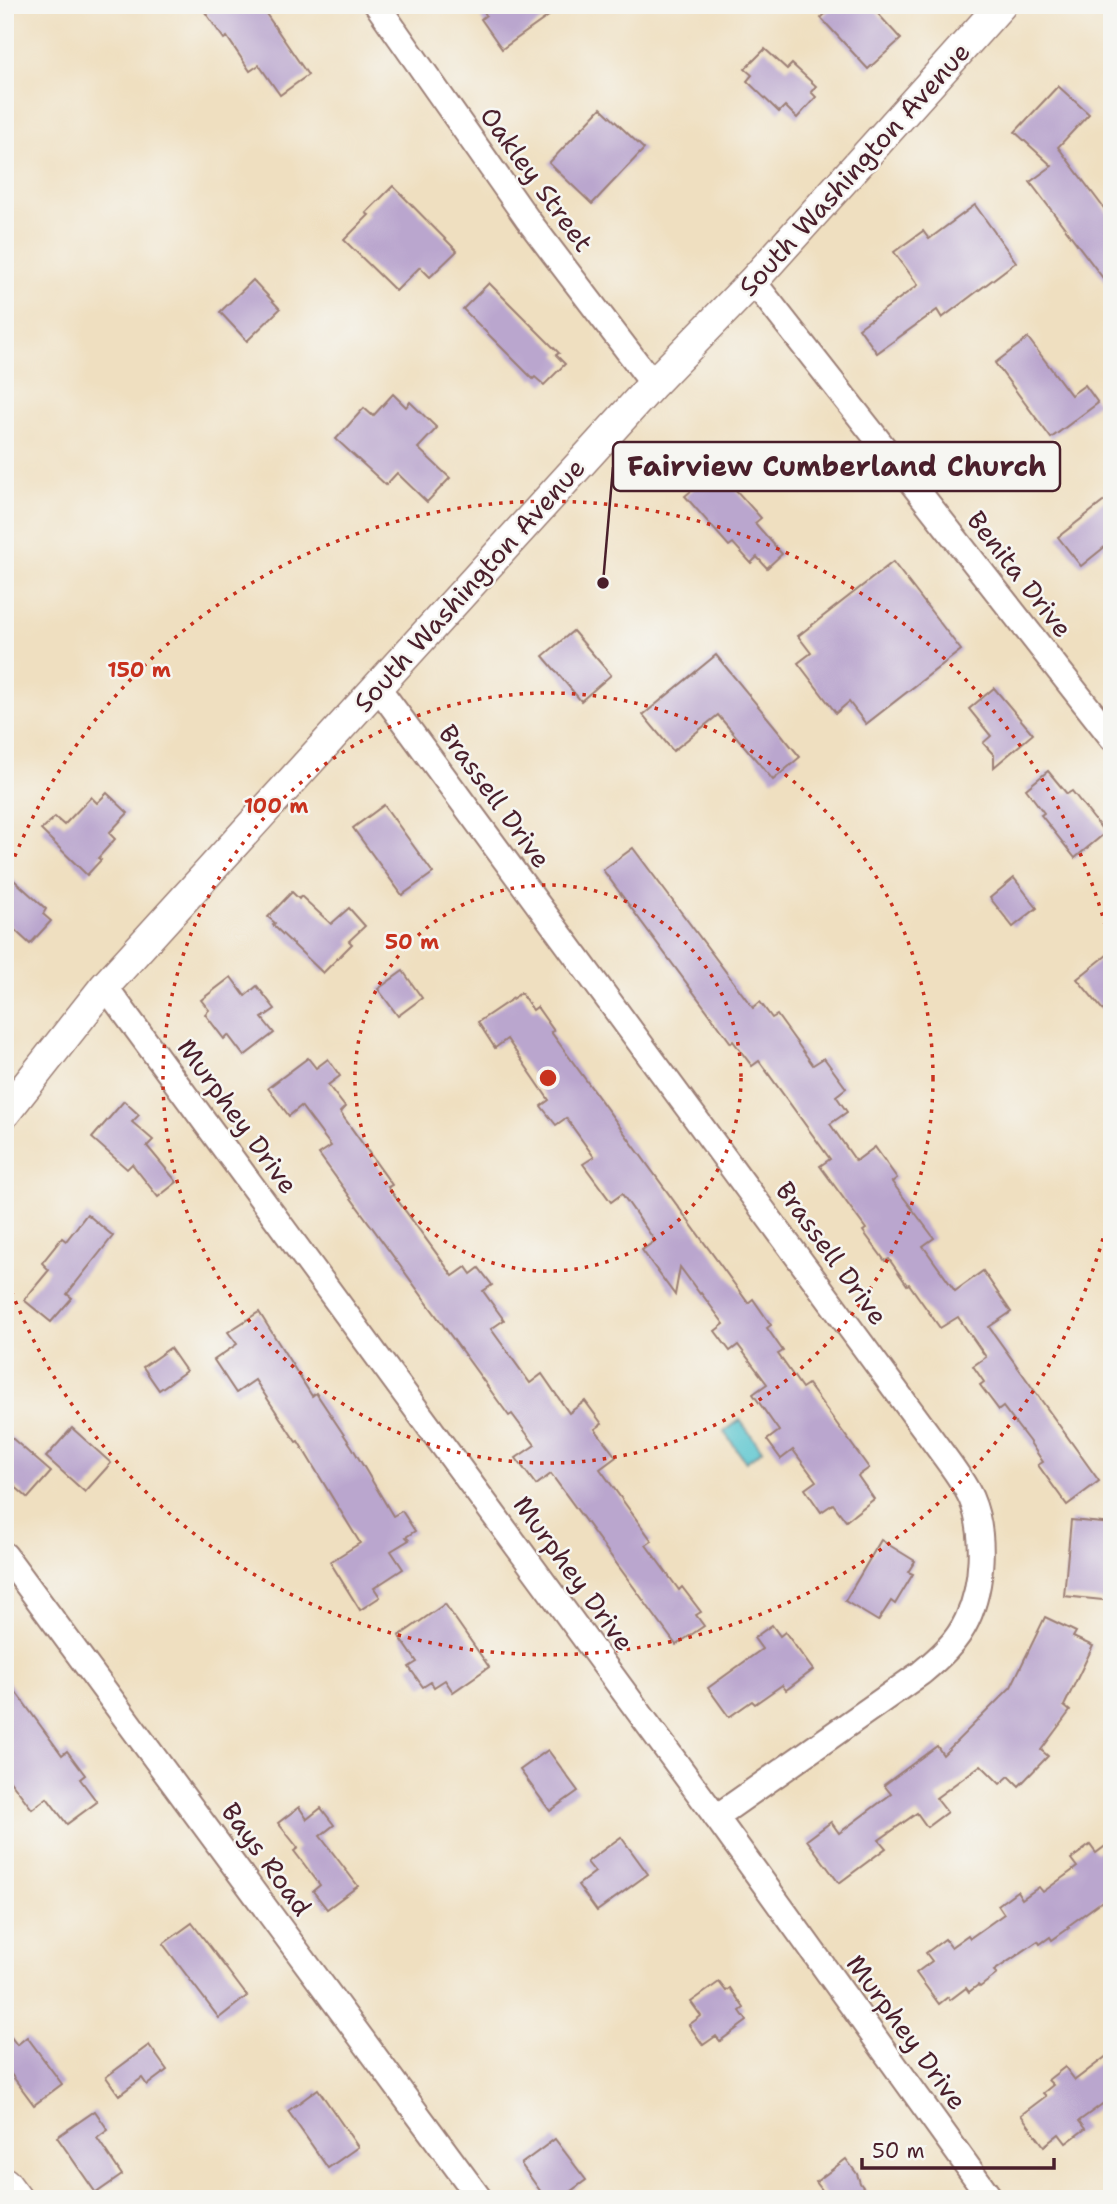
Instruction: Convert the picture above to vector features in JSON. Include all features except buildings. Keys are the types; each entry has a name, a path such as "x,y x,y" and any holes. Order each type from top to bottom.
{"street":[{"name":"Oakley Street","path":"377,5 528,220 653,384"},
{"name":"South Washington Avenue","path":"5,1113 105,986 653,384 753,281 1001,5"},
{"name":"Benita Drive","path":"753,281 1112,738"},
{"name":"Brassell Drive","path":"377,685 942,1452 971,1499 978,1521 980,1559 975,1598 957,1638 921,1673 716,1816"},
{"name":"Murphey Drive","path":"105,986 716,1816 990,2199"},
{"name":"Bays Road","path":"5,1555 480,2199"},
{"path":"5,2183 17,2199"}],"water":[{"path":"740,1420 762,1450 746,1462 724,1432"}],"place":[{"name":"Fairview Cumberland Church","path":"603,583"}]}
